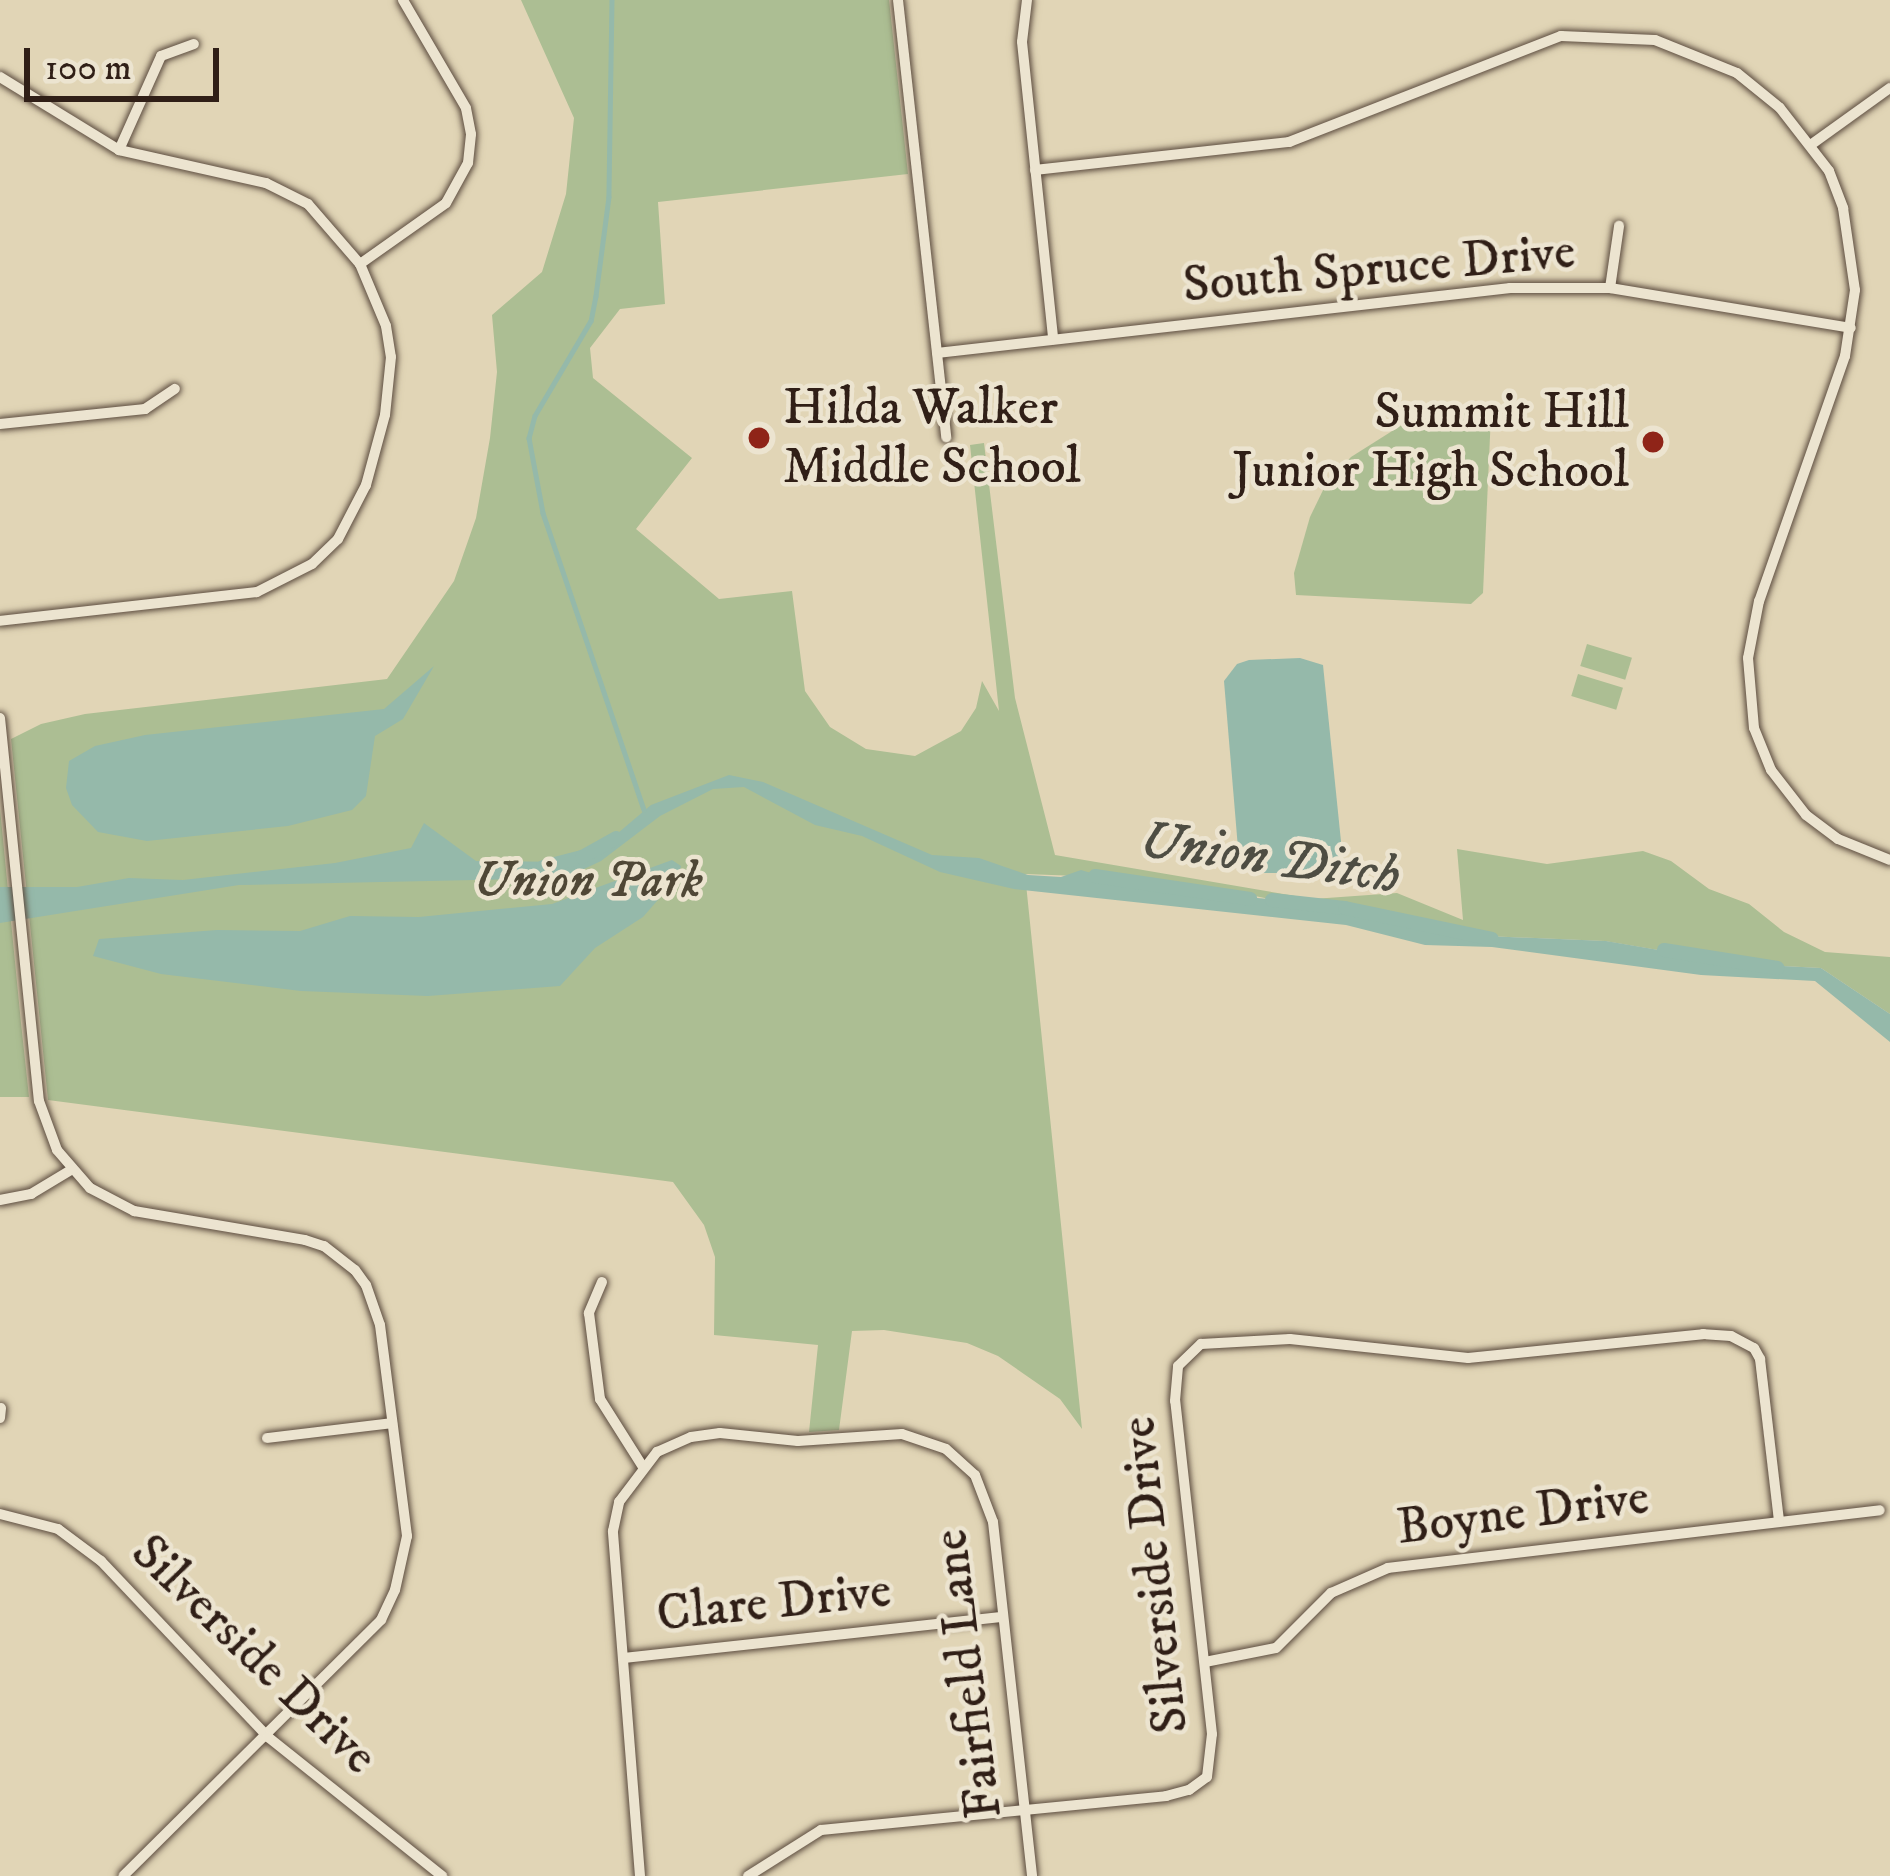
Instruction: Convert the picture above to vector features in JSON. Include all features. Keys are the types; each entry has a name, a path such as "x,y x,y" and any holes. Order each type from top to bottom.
{"street":[{"path":"360,264 446,203 467,163 471,134 466,108 403,0"},
{"path":"898,0 946,437"},
{"path":"1027,0 1022,42 1053,339"},
{"path":"1035,170 1288,142 1561,36 1608,34 1655,40 1736,73 1812,144 1843,208 1856,290 1851,328 1759,601 1748,658 1751,702 1762,751 1784,792 1838,839 1890,860"},
{"path":"119,150 161,56 194,44"},
{"path":"0,77 119,150 266,183 308,204 360,264 386,326 391,383 366,485 353,515 330,546 297,573 257,592 0,621"},
{"path":"1812,144 1890,88"},
{"path":"1610,288 1618,226"},
{"name":"South Spruce Drive","path":"937,353 1510,287 1610,288 1851,328"},
{"path":"0,424 145,409 175,389"},
{"path":"0,718 44,1123 71,1170 90,1188 134,1211 305,1240 342,1257 375,1304 406,1536 395,1590 381,1620 123,1876"},
{"path":"0,1200 31,1194 71,1170"},
{"path":"602,1282 589,1313 599,1399 643,1467 620,1502 613,1531 640,1876"},
{"name":"Silverside Drive","path":"748,1876 821,1830 1166,1796 1189,1790 1207,1777 1212,1734 1175,1382 1187,1353 1216,1340 1290,1339 1468,1358 1703,1334 1731,1336 1754,1348 1760,1359 1779,1521"},
{"path":"0,1418 1,1408"},
{"path":"267,1438 392,1423"},
{"name":"Fairfield Lane","path":"643,1467 657,1452 691,1437 720,1432 798,1441 902,1435 946,1449 975,1475 987,1498 1032,1876"},
{"name":"Boyne Drive","path":"1205,1662 1276,1648 1331,1593 1367,1573 1880,1510"},
{"name":"Silverside Drive","path":"0,1514 58,1529 101,1561 268,1737 442,1876"},
{"name":"Clare Drive","path":"624,1658 1003,1617"}],"green space":[{"name":"Union Park","path":"521,0 889,0 908,174 658,202 665,304 620,309 590,348 593,378 692,458 636,529 719,599 792,591 805,691 830,727 866,749 915,756 961,731 976,708 982,681 999,711 970,445 984,443 1015,698 1055,855 1313,899 1397,893 1463,920 1457,849 1547,864 1643,851 1671,861 1709,889 1749,904 1784,932 1825,952 1890,957 1890,1014 1821,968 1741,964 1605,941 1440,934 1245,894 1223,898 1140,888 1105,877 1025,874 1082,1429 1060,1399 998,1356 967,1343 884,1330 852,1331 839,1430 809,1432 818,1345 714,1335 715,1257 704,1225 673,1182 48,1100 11,739 41,724 85,714 387,679 454,581 476,518 490,438 497,372 492,315 542,272 566,194 574,118"},
{"path":"1465,411 1491,414 1483,593 1471,604 1296,595 1294,573 1310,517 1326,484 1351,457 1408,421"},
{"path":"1587,644 1632,658 1625,680 1580,666"},
{"path":"1578,674 1623,688 1616,710 1571,696"},
{"path":"0,809 21,1023 29,1097 0,1097"}],"water":[{"path":"1300,658 1323,665 1343,861 1333,873 1264,873 1238,848 1224,681 1237,664 1249,660"},
{"path":"434,666 403,719 375,736 366,796 352,810 288,826 147,841 98,832 72,805 66,788 69,761 95,746 145,735 384,709"},
{"path":"729,775 763,782 932,855 979,858 1028,875 1061,877 1081,870 1140,888 1282,900 1440,934 1606,941 1741,964 1821,968 1890,1014 1890,1042 1815,981 1701,975 1492,947 1425,945 1346,925 1014,889 940,872 862,836 815,825 744,787 713,789 660,816 601,861 565,878 239,885 0,923 0,887 77,887 129,878 183,880 335,863 411,848 424,823 476,861 567,862 598,850 651,805"},
{"path":"672,860 681,866 678,877 643,917 595,948 560,986 428,996 301,991 161,974 93,956 99,939 217,930 300,931 350,916 419,917 552,904"}],"waterway":[{"path":"612,0 609,197 596,296 591,321 535,416 529,438 543,513 644,809"},
{"path":"543,867 582,857 616,838"},
{"name":"Union Ditch","path":"1095,876 1250,899"},
{"name":"Union Ditch","path":"1272,900 1345,908 1492,939"},
{"name":"Union Ditch","path":"1664,950 1778,968"}],"place":[{"name":"Hilda Walker Middle School","path":"759,438"},
{"name":"Summit Hill Junior High School","path":"1653,442"}]}
